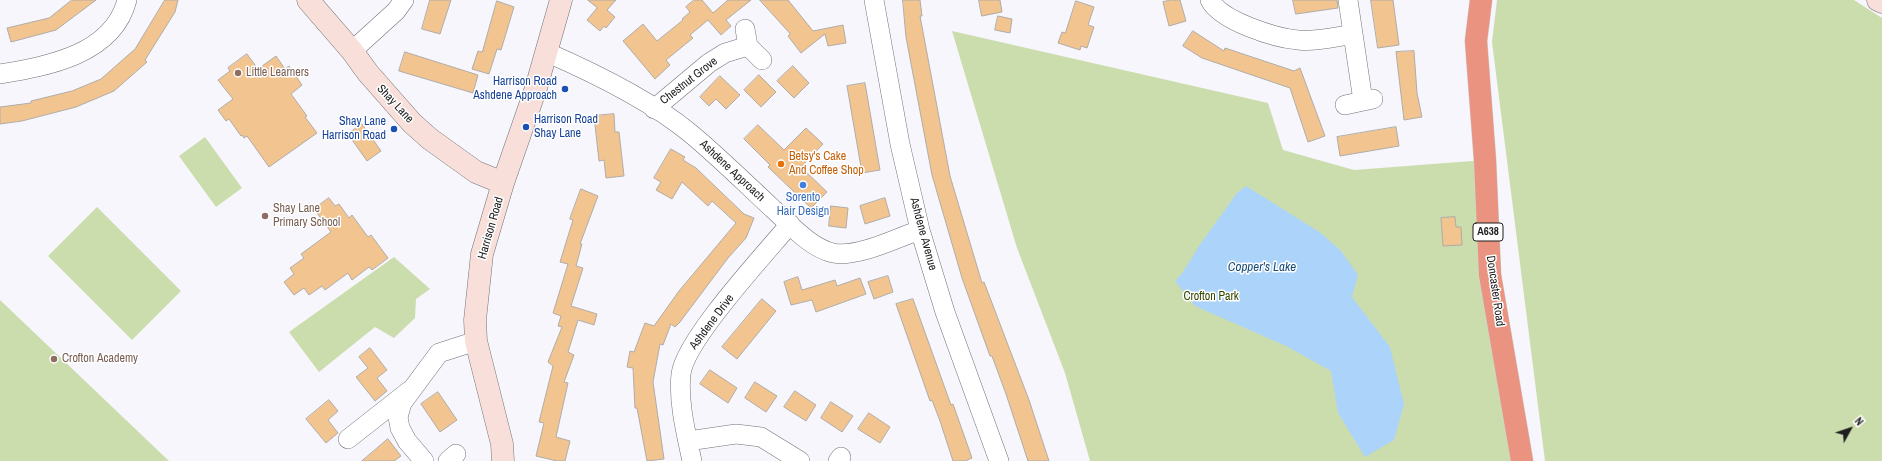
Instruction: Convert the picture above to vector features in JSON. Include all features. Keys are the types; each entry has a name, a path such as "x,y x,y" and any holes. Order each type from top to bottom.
{"highway":[{"name":"Doncaster Road","path":"1481,0 1476,41 1485,160 1490,275 1522,461"}],"main road":[{"name":"Shay Lane","path":"308,0 352,51 394,104 430,139 476,172 503,183"},
{"name":"Harrison Road","path":"503,461 502,444 476,341 476,306 482,254 503,183 536,88 561,0"},
{"path":"1878,0 1882,2"}],"street":[{"path":"0,74 56,62 88,49 112,28 120,17 127,0"},
{"path":"352,51 396,11 404,0"},
{"name":"Ashdene Avenue","path":"874,0 900,144 920,230 945,312 999,461"},
{"path":"1210,0 1220,13 1231,20 1286,38 1309,40 1353,34"},
{"path":"1345,105 1368,100 1353,34 1348,0"},
{"name":"Chestnut Grove","path":"654,108 709,63 746,38 762,60"},
{"name":"Ashdene Approach","path":"546,52 577,66 654,108 690,132 790,224 820,248 833,253 848,254 920,230"},
{"name":"Ashdene Drive","path":"692,461 682,410 680,385 684,360 709,322 790,224"},
{"path":"424,461 407,441 400,428 398,417 402,403 439,353 476,341"},
{"path":"348,439 410,391"},
{"path":"688,441 736,434 761,437 800,461"}],"green space":[{"path":"1497,0 1854,0 1882,18 1882,461 1545,461 1492,42"},
{"name":"Crofton Park","path":"952,31 1268,103 1283,150 1354,170 1485,160 1522,461 1090,461 1065,373 1017,248"},
{"path":"205,137 242,188 216,207 179,156"},
{"path":"97,207 181,291 132,340 48,256"},
{"path":"394,257 430,289 416,299 415,318 394,338 375,327 319,372 289,332"},
{"name":"Crofton Academy","path":"0,300 169,461 0,461"}],"water":[{"name":"Copper's Lake","path":"1246,186 1321,233 1341,251 1358,275 1352,297 1390,347 1404,404 1394,440 1365,457 1338,413 1331,371 1286,346 1195,306 1175,281 1183,272 1199,246 1237,193"}],"building":[{"path":"72,0 96,0 56,30 11,42 7,28 49,18"},
{"path":"165,0 178,0 175,12 145,60 147,62 114,91 76,107 22,121 0,124 0,107 31,103 31,101 72,91 101,79 135,49"},
{"path":"430,0 451,0 440,34 422,29"},
{"path":"588,0 616,0 607,10 615,17 606,28 604,26 600,31 587,20 597,8"},
{"path":"694,0 702,0 713,13 728,0 751,0 726,20 731,26 721,35 708,20 690,35 693,38 666,60 670,65 655,79 623,41 643,24 657,41 683,20 682,19 690,12 686,7"},
{"path":"760,0 788,0 813,31 843,25 846,43 828,46 825,34 801,53 788,36 790,34"},
{"path":"903,0 920,0 922,16 920,16 950,176 982,283 984,282 1029,400 1049,461 1028,461 1006,394 992,356 990,356 962,278 932,175 906,37"},
{"path":"979,0 1000,0 1002,12 982,16"},
{"path":"1180,0 1186,21 1169,26 1163,2"},
{"path":"1293,0 1337,0 1338,8 1296,14"},
{"path":"1371,0 1393,0 1399,45 1378,48"},
{"path":"497,1 514,7 501,50 497,49 489,74 472,69 478,51 482,52"},
{"path":"1076,1 1094,7 1088,25 1094,27 1087,48 1081,46 1080,50 1058,43 1062,32 1065,33"},
{"path":"998,16 1012,19 1010,33 995,30"},
{"path":"1193,31 1224,51 1225,48 1294,71 1300,68 1325,136 1308,142 1290,88 1202,58 1183,46"},
{"path":"1414,51 1417,93 1422,117 1404,120 1396,52"},
{"path":"405,52 478,75 473,93 399,71"},
{"path":"247,54 258,69 276,56 285,69 289,66 302,85 291,94 317,133 269,167 247,136 244,138 242,135 241,136 229,119 226,121 218,110 233,99 218,80 230,71 228,68"},
{"path":"793,66 809,83 794,98 777,81"},
{"path":"759,75 776,92 761,107 744,90"},
{"path":"720,76 740,95 726,109 716,99 709,106 700,97"},
{"path":"865,83 880,170 862,173 847,86"},
{"path":"614,114 615,132 619,132 624,176 606,178 604,160 599,161 594,116"},
{"path":"362,124 381,151 367,161 348,134"},
{"path":"758,125 784,150 806,128 823,144 801,167 827,192 811,208 768,167 770,165 744,139"},
{"path":"1396,127 1399,146 1340,156 1337,137"},
{"path":"671,149 685,157 683,160 696,168 744,214 754,218 746,238 728,258 680,322 675,327 671,324 663,345 660,344 653,382 664,459 647,461 637,408 635,408 633,368 627,367 630,351 634,352 645,323 654,326 679,291 736,223 712,201 708,206 682,182 672,199 656,190 661,182 654,178"},
{"path":"581,189 598,196 580,244 582,244 576,266 583,268 571,306 597,314 594,325 578,320 568,352 574,355 564,382 568,383 556,437 570,441 565,461 557,461 536,456 544,423 539,422 553,366 548,362 562,327 558,326 561,316 553,313 568,264 560,262 573,220 570,219"},
{"path":"329,198 335,206 339,204 349,218 352,215 368,237 371,235 388,258 372,270 369,267 352,280 348,273 325,290 322,286 309,295 304,288 294,295 284,282 294,274 290,268 304,258 301,254 331,232 314,209"},
{"path":"885,198 890,216 865,224 860,206"},
{"path":"831,206 848,208 846,228 829,226"},
{"path":"1455,217 1456,227 1461,227 1462,245 1443,246 1441,218"},
{"path":"888,276 893,292 874,299 868,282"},
{"path":"798,277 802,290 835,280 837,286 860,278 866,294 816,312 812,300 791,305 784,282"},
{"path":"762,299 776,311 737,359 722,347"},
{"path":"913,299 951,405 953,404 972,458 965,461 953,461 940,421 932,400 930,401 896,304"},
{"path":"370,348 387,370 377,378 387,391 375,401 356,377 368,368 359,357"},
{"path":"710,370 737,388 728,403 700,384"},
{"path":"755,382 777,396 766,412 745,398"},
{"path":"795,391 816,405 806,421 784,407"},
{"path":"438,392 457,420 440,432 421,404"},
{"path":"329,400 338,411 328,420 338,433 326,443 306,419"},
{"path":"831,402 853,416 842,432 821,418"},
{"path":"869,413 890,427 880,443 858,429"},
{"path":"388,439 401,456 394,461 362,461"}],"place":[{"name":"Little Learners","path":"238,73"},
{"name":"Harrison Road Ashdene Approach","path":"565,89"},
{"name":"Harrison Road Shay Lane","path":"526,127"},
{"name":"Shay Lane Harrison Road","path":"394,129"},
{"name":"Betsy's Cake And Coffee Shop","path":"781,164"},
{"name":"Sorento Hair Design","path":"803,185"},
{"name":"Shay Lane Primary School","path":"265,216"},
{"name":"Crofton Academy","path":"54,359"}]}
